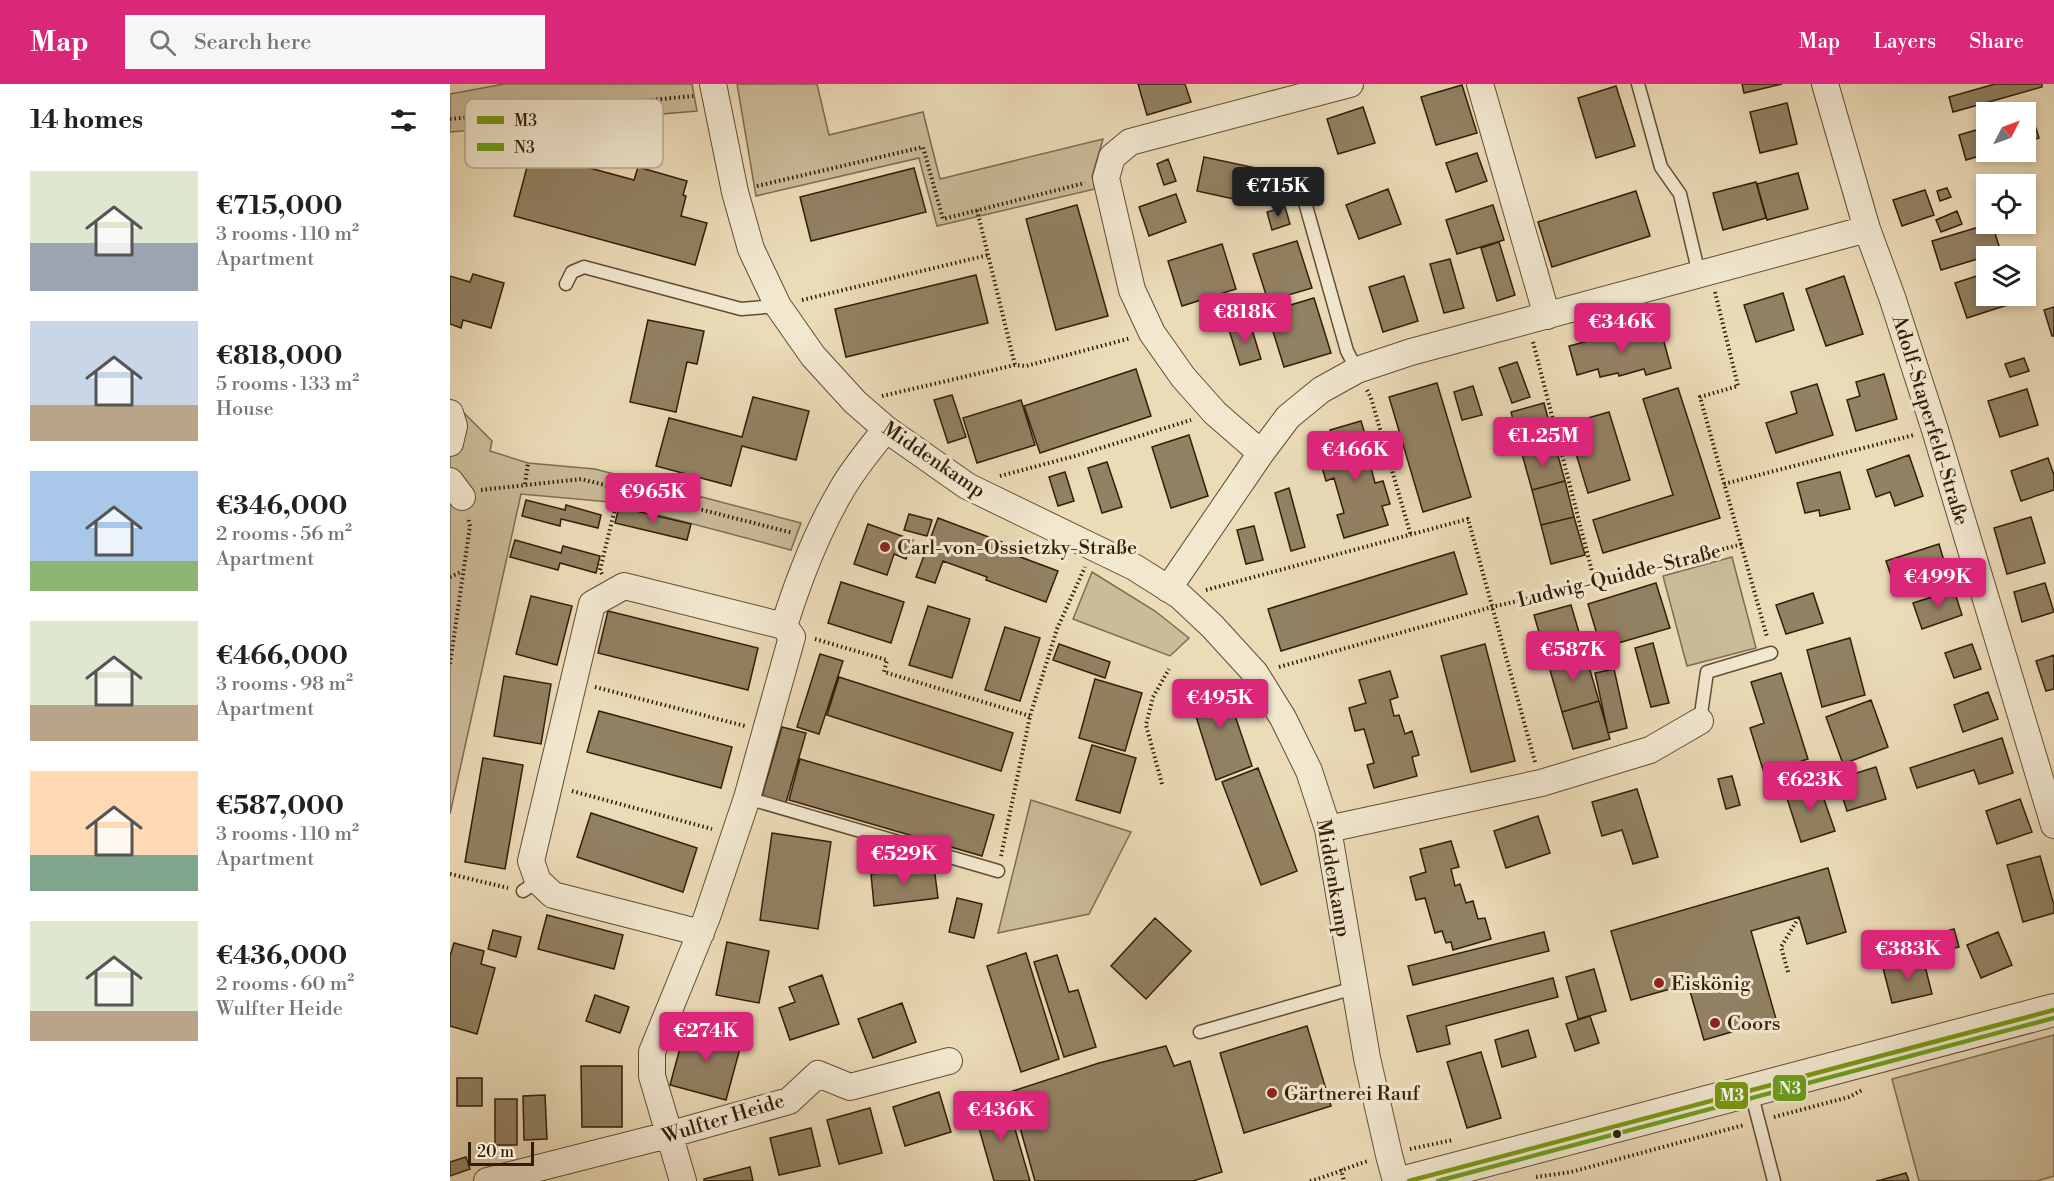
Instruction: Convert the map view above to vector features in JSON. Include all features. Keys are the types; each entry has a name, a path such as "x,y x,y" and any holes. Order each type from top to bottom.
{"street":[{"path":"1261,453 1215,413 1183,377 1152,333 1132,290 1106,178 1112,157 1130,142 1350,84"},
{"path":"1480,84 1537,319"},
{"name":"Adolf-Staperfeld-Straße","path":"1825,84 1867,229 1892,297 1935,430 2054,825"},
{"name":"Middenkamp","path":"714,89 735,192 751,249 778,306 813,356 855,402 886,429 966,486 1134,567 1174,592 1212,626 1255,674 1283,718 1309,771 1328,829 1366,1058 1396,1181"},
{"path":"1174,592 1261,453 1288,417 1321,390 1357,370 1411,352 1867,229"},
{"path":"450,413 454,426 450,443"},
{"path":"683,1181 652,1076 652,1052 701,933 747,798 765,731 798,581 815,538 843,486 886,429"},
{"path":"701,933 553,895 530,886 531,861 592,604 624,586 788,632"},
{"path":"1328,829 1541,783 1650,750 1700,721"},
{"path":"1409,1181 2054,1011"},
{"name":"Wulfter Heide","path":"487,1181 668,1135 789,1101 818,1074 850,1087 949,1061"}],"lane":[{"path":"1638,84 1661,167 1680,194 1704,272"},
{"path":"1306,206 1347,351 1357,370"},
{"path":"566,284 572,272 584,267 741,309 778,306"},
{"path":"1700,721 1707,672 1771,653"},
{"path":"747,798 998,871"},
{"path":"1200,1032 1354,988"},
{"path":"1750,1090 1774,1181"}],"path":[{"path":"626,99 714,89"},
{"path":"450,119 465,117"},
{"path":"735,192 923,147 943,219 1106,178"},
{"path":"977,210 1015,365"},
{"path":"778,306 988,255"},
{"path":"1704,272 1738,386 1700,397 1742,544"},
{"path":"1537,319 1595,583"},
{"path":"855,402 1015,365 1026,366 1152,333"},
{"path":"1357,370 1371,398 1411,536"},
{"path":"966,486 1075,456 1215,413"},
{"path":"1724,484 1935,430"},
{"path":"525,484 528,463"},
{"path":"450,664 470,526 456,489 581,479 815,538"},
{"path":"612,593 600,570 620,488"},
{"path":"1174,592 1411,536 1468,519 1492,607"},
{"name":"Ludwig-Quidde-Straße","path":"1255,674 1492,607 1595,583 1742,544 1771,653"},
{"path":"998,871 1030,716 1057,629 1094,547"},
{"path":"450,577 462,571"},
{"name":"Ludwig-Quidde-Straße","path":"1492,607 1541,783"},
{"path":"788,632 887,660 884,672 1030,716"},
{"path":"1162,784 1146,725 1153,697 1169,669"},
{"path":"574,682 765,731"},
{"path":"548,784 734,834"},
{"path":"450,874 530,886"},
{"path":"1788,972 1781,947 1799,917"},
{"path":"1310,1181 1332,1175 1341,1169 1344,1181"},
{"path":"1527,1179 1571,1172"}],"shaded area":[{"path":"504,84 692,84 697,111 663,114 663,99 465,99 465,131 450,132 450,94"},
{"path":"737,84 817,84 829,135 923,112 940,179 1103,139 1092,176 1095,189 937,226 919,158 756,196"},
{"path":"450,399 492,441 490,451 528,463 595,469 801,523 791,550 610,502 521,494 450,814"},
{"path":"1732,557 1756,648 1687,666 1663,576"},
{"path":"1092,572 1155,611 1189,638 1170,656 1073,619"},
{"path":"1031,800 1131,832 1089,914 998,933"},
{"path":"2054,1035 2054,1176 2037,1181 1919,1181 1892,1079"}],"building":[{"path":"1138,84 1185,84 1191,102 1147,115"},
{"path":"1742,84 1782,84 1744,93"},
{"path":"1995,84 2042,84 2042,87 1989,102 1976,102 1976,106 1953,112 1949,97"},
{"path":"1462,85 1477,133 1436,145 1421,97"},
{"path":"1616,86 1635,146 1596,158 1578,98"},
{"path":"1787,103 1797,144 1760,153 1750,112"},
{"path":"1363,107 1375,143 1338,154 1327,119"},
{"path":"1976,130 1976,157 1966,160 1959,135"},
{"path":"1477,153 1487,181 1456,192 1446,163"},
{"path":"1204,157 1256,168 1248,202 1197,191"},
{"path":"1168,159 1176,181 1164,185 1157,164"},
{"path":"527,168 590,168 634,180 638,168 642,168 687,181 681,216 707,223 695,265 514,216"},
{"path":"914,168 926,212 811,241 800,197"},
{"path":"1798,173 1808,209 1767,220 1757,184"},
{"path":"1756,182 1766,218 1723,230 1713,193"},
{"path":"1947,188 1951,197 1940,201 1937,191"},
{"path":"1388,189 1401,224 1359,239 1346,205"},
{"path":"1925,190 1934,215 1902,226 1893,200"},
{"path":"1636,191 1650,236 1552,267 1538,222"},
{"path":"1176,194 1186,222 1149,236 1139,207"},
{"path":"1077,205 1108,316 1056,330 1026,219"},
{"path":"1493,205 1504,240 1457,254 1446,220"},
{"path":"1285,207 1290,224 1272,230 1267,212"},
{"path":"1957,211 1962,224 1941,232 1936,220"},
{"path":"1976,228 1976,234 1995,234 1999,246 1976,246 1976,260 1941,270 1932,241"},
{"path":"1297,241 1312,288 1268,301 1253,254"},
{"path":"1499,242 1515,295 1497,301 1481,248"},
{"path":"1222,244 1236,289 1182,306 1168,261"},
{"path":"1450,259 1464,308 1444,313 1430,264"},
{"path":"473,274 504,283 491,328 463,320 461,328 450,324 450,276 470,282"},
{"path":"976,275 988,323 846,357 835,309"},
{"path":"1404,276 1418,321 1383,332 1369,287"},
{"path":"1844,276 1863,334 1826,346 1806,289"},
{"path":"1976,276 1976,306 2004,306 1967,318 1955,283"},
{"path":"1783,293 1794,330 1756,342 1744,305"},
{"path":"1314,298 1331,353 1284,367 1267,312"},
{"path":"2054,307 2054,336 2052,336 2044,310"},
{"path":"648,320 704,331 697,364 687,362 676,412 630,402"},
{"path":"1250,323 1261,359 1240,365 1229,330"},
{"path":"1660,327 1671,368 1646,375 1644,369 1619,376 1618,373 1600,377 1598,369 1577,375 1569,346 1634,329 1635,334"},
{"path":"2024,358 2029,371 2010,377 2005,364"},
{"path":"1517,362 1530,397 1512,403 1499,368"},
{"path":"1136,369 1151,416 1040,453 1024,406"},
{"path":"1884,374 1897,419 1856,431 1847,400 1860,396 1856,382"},
{"path":"1437,383 1471,497 1423,512 1389,397"},
{"path":"1817,384 1833,435 1776,453 1766,423 1797,413 1791,392"},
{"path":"1473,386 1482,415 1462,420 1454,392"},
{"path":"1678,388 1720,518 1603,553 1593,520 1673,495 1643,399"},
{"path":"2027,389 2038,425 2000,437 1988,401"},
{"path":"952,395 966,437 948,443 934,400"},
{"path":"753,397 809,411 796,460 742,446 731,486 656,466 669,418 742,437"},
{"path":"1021,400 1035,445 977,463 963,418"},
{"path":"1544,403 1555,445 1522,454 1511,412"},
{"path":"1609,412 1630,480 1588,493 1567,424"},
{"path":"1361,421 1369,447 1360,449 1365,466 1370,464 1375,483 1383,481 1390,504 1382,506 1388,525 1344,538 1337,515 1344,513 1334,478 1326,481 1319,457 1336,452 1330,430"},
{"path":"1189,435 1208,496 1171,508 1152,447"},
{"path":"1555,445 1565,481 1532,490 1522,454"},
{"path":"1909,455 1923,496 1895,506 1890,492 1876,497 1867,470"},
{"path":"2048,458 2054,475 2054,490 2021,501 2011,471"},
{"path":"1107,462 1122,507 1102,513 1088,468"},
{"path":"1065,472 1074,501 1058,506 1049,477"},
{"path":"1840,472 1850,509 1820,516 1819,510 1805,513 1797,483"},
{"path":"1565,481 1574,517 1541,525 1532,490"},
{"path":"1289,488 1305,547 1291,551 1275,493"},
{"path":"526,500 565,510 566,505 601,515 598,528 561,519 560,526 522,516"},
{"path":"619,507 691,524 687,540 615,523"},
{"path":"909,514 932,520 927,536 904,530"},
{"path":"1574,517 1585,555 1551,564 1541,525"},
{"path":"2031,517 2045,563 2007,574 1994,528"},
{"path":"938,518 1002,542 999,549 1058,571 1046,602 943,561 935,583 916,577"},
{"name":"Carl-von-Ossietzky-Straße","path":"868,524 913,540 906,559 894,554 887,575 854,564"},
{"path":"1254,526 1263,560 1246,564 1237,530"},
{"path":"515,540 561,553 563,546 600,556 596,573 560,563 558,570 510,557"},
{"path":"1939,544 1947,571 1895,587 1886,561"},
{"path":"1454,552 1467,594 1281,651 1268,609"},
{"path":"841,582 904,602 891,643 828,623"},
{"path":"1656,583 1670,628 1601,648 1588,604"},
{"path":"2045,583 2054,612 2022,622 2014,592"},
{"path":"1954,590 1962,615 1922,629 1913,603"},
{"path":"1813,593 1823,623 1786,634 1776,605"},
{"path":"531,596 572,606 557,665 516,654"},
{"path":"1571,605 1585,653 1548,663 1534,615"},
{"path":"928,606 970,619 952,678 909,665"},
{"path":"608,611 758,648 748,690 598,653"},
{"path":"1005,627 1040,638 1020,701 985,690"},
{"path":"1850,638 1865,695 1822,707 1807,650"},
{"path":"1653,643 1669,703 1651,707 1635,648"},
{"path":"1059,644 1110,662 1105,678 1053,660"},
{"path":"1485,644 1515,761 1471,772 1441,656"},
{"path":"1972,644 1981,669 1954,678 1945,653"},
{"path":"1585,653 1599,701 1562,712 1548,663"},
{"path":"820,654 843,661 819,734 797,727"},
{"path":"2054,655 2054,689 2046,691 2036,661"},
{"path":"1614,669 1627,728 1608,733 1595,673"},
{"path":"1390,671 1398,697 1390,700 1394,716 1399,715 1405,734 1412,731 1419,755 1412,757 1417,776 1374,788 1367,765 1374,763 1364,729 1355,731 1349,708 1366,703 1359,680"},
{"path":"1781,673 1808,759 1764,773 1750,728 1764,723 1751,682"},
{"path":"504,676 551,684 541,744 494,736"},
{"path":"839,677 1013,733 1001,771 827,715"},
{"path":"1095,679 1142,693 1125,751 1079,738"},
{"path":"1223,680 1252,766 1216,780 1188,691"},
{"path":"1988,692 1998,719 1963,732 1954,705"},
{"path":"1871,700 1888,747 1843,764 1826,717"},
{"path":"1599,701 1610,739 1573,749 1562,712"},
{"path":"599,711 732,747 721,788 587,752"},
{"path":"782,727 806,733 785,806 761,799"},
{"path":"2002,738 2013,773 1979,784 1974,770 1917,788 1910,768"},
{"path":"1092,745 1136,758 1120,813 1076,800"},
{"path":"483,758 523,765 505,869 465,862"},
{"path":"800,759 994,815 982,856 789,800"},
{"path":"1876,767 1886,799 1847,811 1837,779"},
{"path":"1258,768 1297,871 1261,885 1222,782"},
{"path":"1732,776 1740,805 1726,809 1718,779"},
{"path":"1818,782 1835,831 1801,842 1785,792"},
{"path":"1637,789 1658,857 1633,864 1622,830 1602,836 1592,802"},
{"path":"2020,799 2032,832 1997,844 1986,811"},
{"path":"591,813 697,848 683,892 577,857"},
{"path":"1538,816 1550,853 1506,868 1494,831"},
{"path":"772,833 831,842 818,929 760,920"},
{"path":"1451,841 1459,867 1451,869 1455,886 1460,884 1466,903 1473,901 1478,919 1485,918 1491,939 1453,950 1451,942 1446,943 1442,931 1435,933 1425,898 1416,900 1410,877 1426,872 1420,849"},
{"path":"2040,856 2054,905 2054,913 2023,922 2007,865"},
{"path":"934,867 938,898 874,906 871,874"},
{"path":"1828,868 1846,932 1807,944 1799,917 1751,931 1776,1019 1704,1040 1688,984 1631,1000 1611,931"},
{"path":"957,898 982,904 974,938 949,932"},
{"path":"547,915 623,935 614,969 538,949"},
{"path":"1155,918 1191,951 1146,999 1111,966"},
{"path":"1954,929 1959,947 1927,955 1922,938"},
{"path":"493,930 521,937 516,957 488,949"},
{"path":"1544,932 1549,951 1413,985 1408,966"},
{"path":"1998,932 2012,965 1981,978 1967,945"},
{"path":"727,942 769,951 759,1003 716,995"},
{"path":"454,943 484,951 481,964 495,968 477,1034 450,1026 450,956"},
{"path":"1026,953 1059,1059 1021,1072 987,966"},
{"path":"1057,955 1069,992 1078,990 1096,1047 1064,1057 1034,962"},
{"path":"1923,958 1932,994 1892,1003 1883,968"},
{"path":"1594,969 1606,1011 1578,1019 1566,977"},
{"path":"822,975 839,1024 790,1040 779,1008 795,1002 789,987"},
{"path":"1553,978 1558,997 1446,1026 1450,1044 1417,1052 1407,1016"},
{"path":"595,995 629,1007 620,1033 586,1021"},
{"path":"902,1003 916,1042 873,1058 858,1019"},
{"path":"1590,1016 1599,1043 1575,1051 1566,1024"},
{"path":"686,1026 742,1041 726,1100 670,1085"},
{"path":"1307,1026 1331,1106 1244,1133 1220,1053"},
{"path":"1528,1030 1536,1057 1502,1067 1495,1040"},
{"path":"1166,1046 1174,1066 1190,1061 1222,1172 1193,1181 1035,1181 1010,1092 1099,1063"},
{"path":"1481,1052 1501,1118 1467,1128 1447,1062"},
{"path":"581,1066 622,1066 622,1127 582,1127"},
{"path":"457,1078 482,1078 482,1106 457,1106"},
{"path":"939,1092 951,1132 905,1146 893,1107"},
{"path":"545,1095 547,1139 524,1140 523,1096"},
{"path":"1006,1098 1030,1181 994,1181 973,1107"},
{"path":"495,1099 517,1099 517,1145 495,1145"},
{"path":"870,1108 882,1153 839,1164 827,1120"},
{"path":"811,1128 820,1166 779,1175 770,1138"},
{"path":"466,1157 470,1169 450,1176 450,1162"},
{"path":"750,1167 753,1181 704,1181 704,1179"},
{"path":"1906,1173 1909,1181 1876,1181 1881,1180"}],"transit line":[{"name":"M3","path":"1409,1181 2054,1010"},
{"name":"N3","path":"1438,1181 2054,1018"}],"place":[{"name":"Carl-von-Ossietzky-Straße","path":"885,547"},
{"name":"Eiskönig","path":"1659,983"},
{"name":"Coors","path":"1715,1023"},
{"name":"Gärtnerei Rauf","path":"1272,1093"}]}
